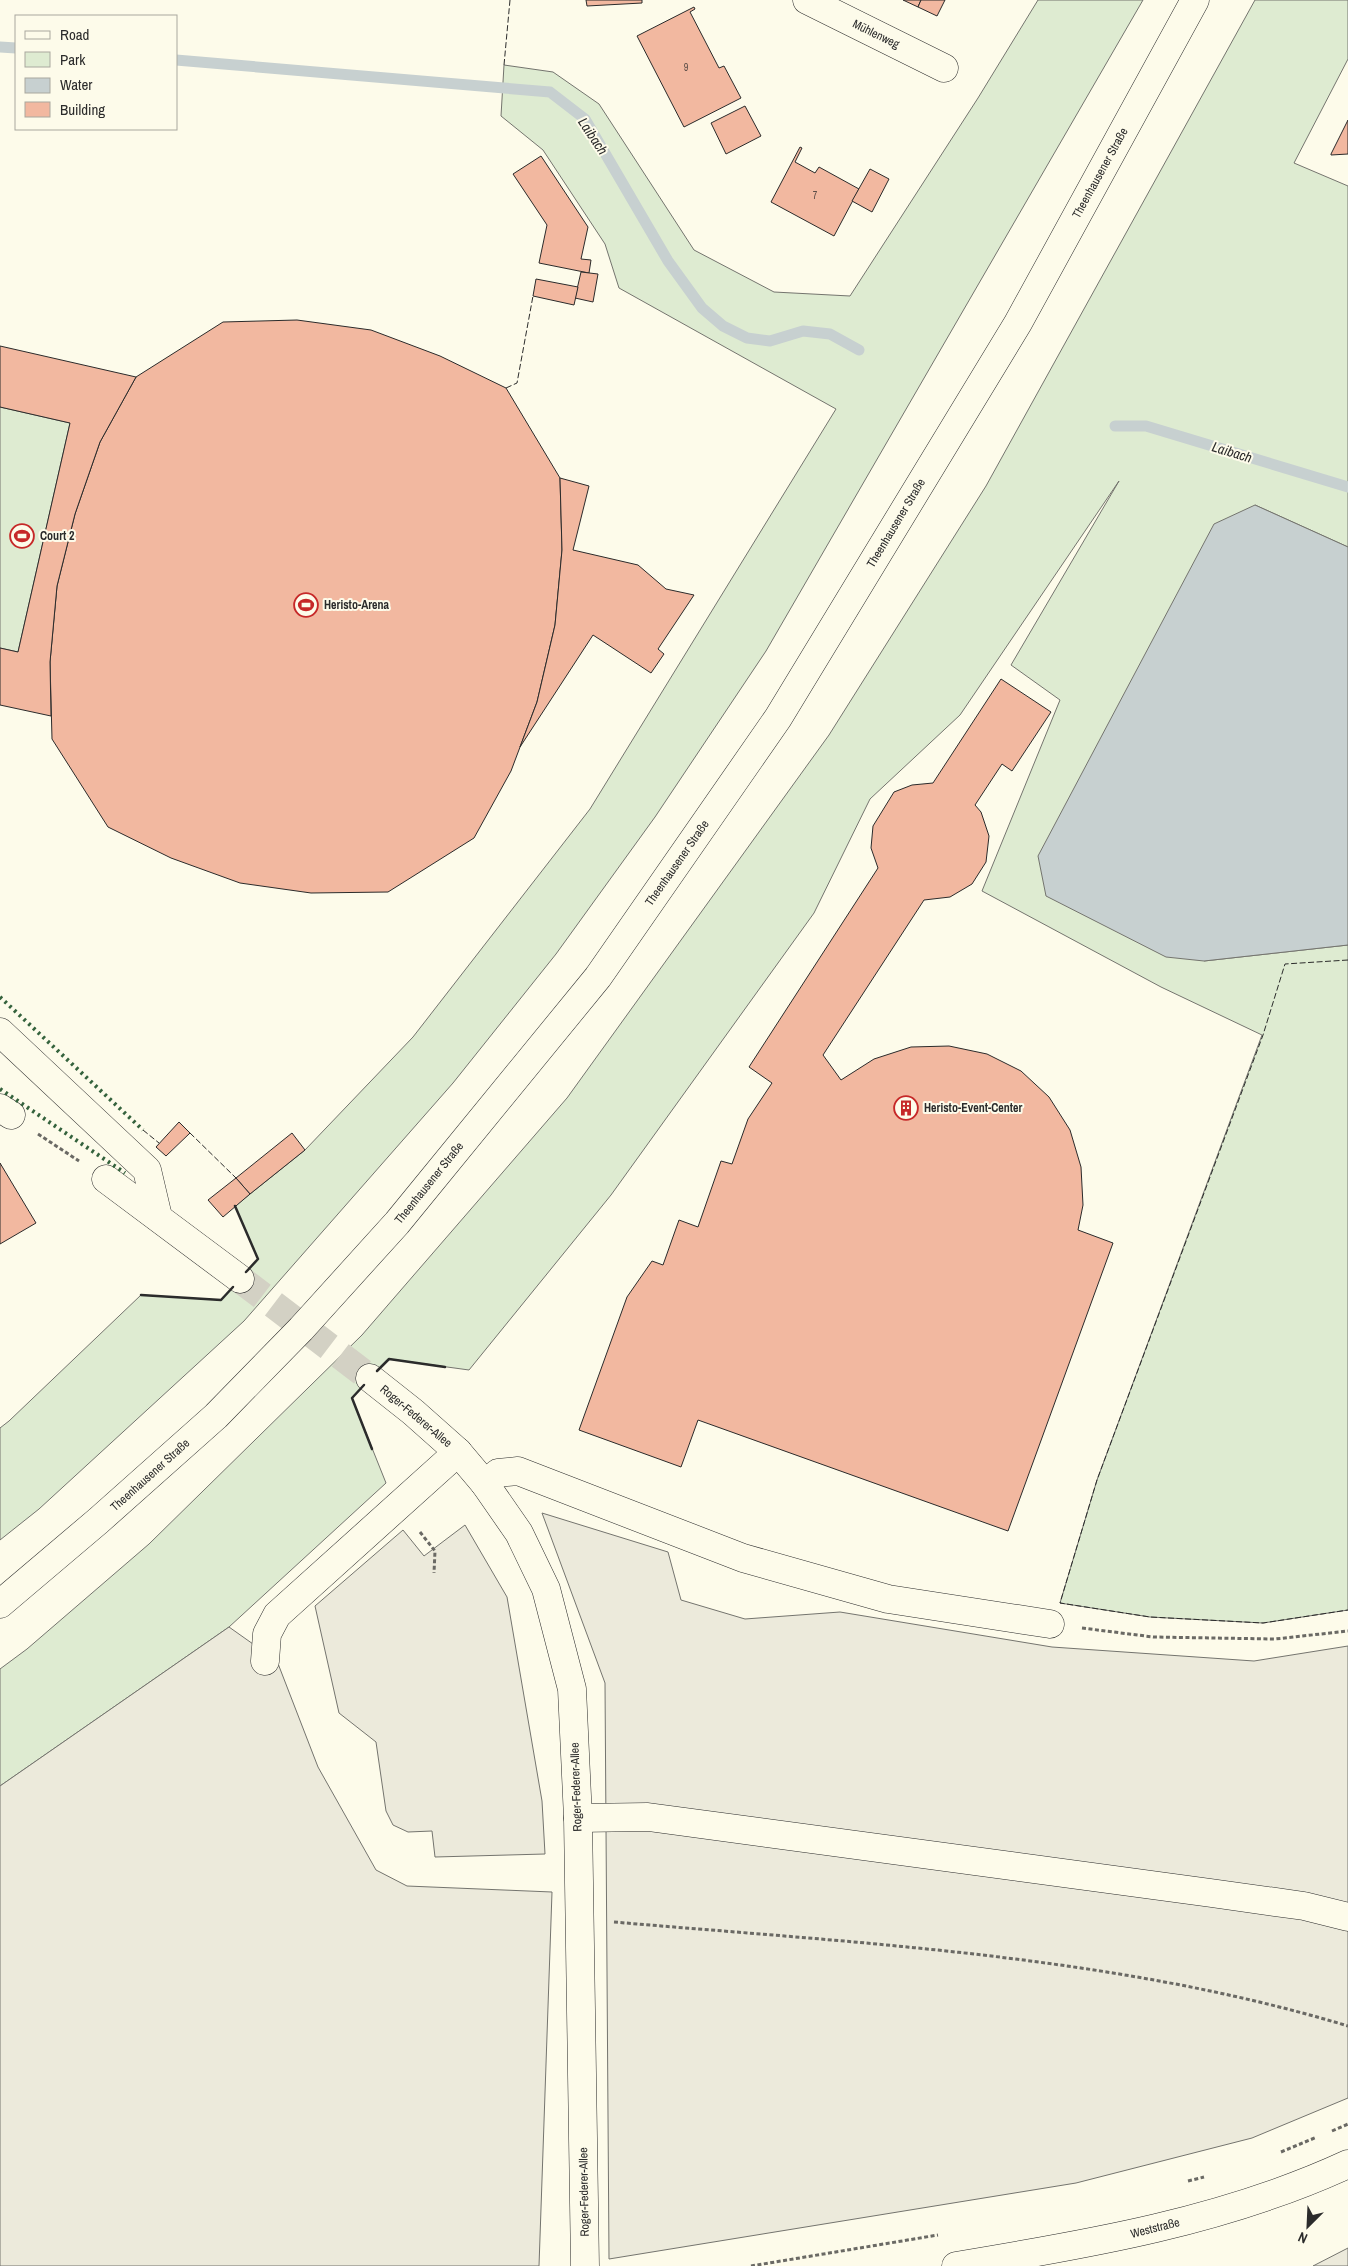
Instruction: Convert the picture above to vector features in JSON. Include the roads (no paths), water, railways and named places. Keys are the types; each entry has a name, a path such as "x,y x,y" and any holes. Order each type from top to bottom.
{"main road":[{"name":"Mühlenweg","path":"807,0 944,68"},
{"name":"Theenhausener Straße","path":"0,1604 98,1521 216,1416 301,1330 397,1223 598,977 788,701 1018,323 1195,0"},
{"path":"0,1032 147,1170 158,1217"},
{"path":"106,1179 240,1279"},
{"name":"Roger-Federer-Allee","path":"370,1378 413,1412 458,1452 485,1484 519,1533 546,1590 572,1689 578,1818 585,2266"},
{"path":"265,1661 267,1634 277,1615 458,1452"},
{"path":"485,1484 498,1473 518,1471 743,1558 888,1599 1050,1624"},
{"path":"578,1818 648,1818 1304,1906 1348,1917"},
{"name":"Weststraße","path":"956,2266 1081,2246 1169,2224 1273,2194 1348,2164"}],"water":[{"path":"1255,505 1348,547 1348,945 1204,961 1166,957 1046,896 1038,856 1214,524"}],"waterway":[{"name":"Laibach","path":"0,47 15,48"},
{"name":"Laibach","path":"178,60 550,92 585,119 668,261 702,308 723,326 747,338 770,341 803,331 830,334 859,350"},
{"name":"Laibach","path":"1115,426 1146,426 1348,487"}],"tunnel":[{"path":"240,1279 370,1378"}],"place":[{"name":"Court 2","path":"22,536"},
{"name":"Heristo-Arena","path":"306,605"},
{"name":"Heristo-Event-Center","path":"906,1108"}]}
